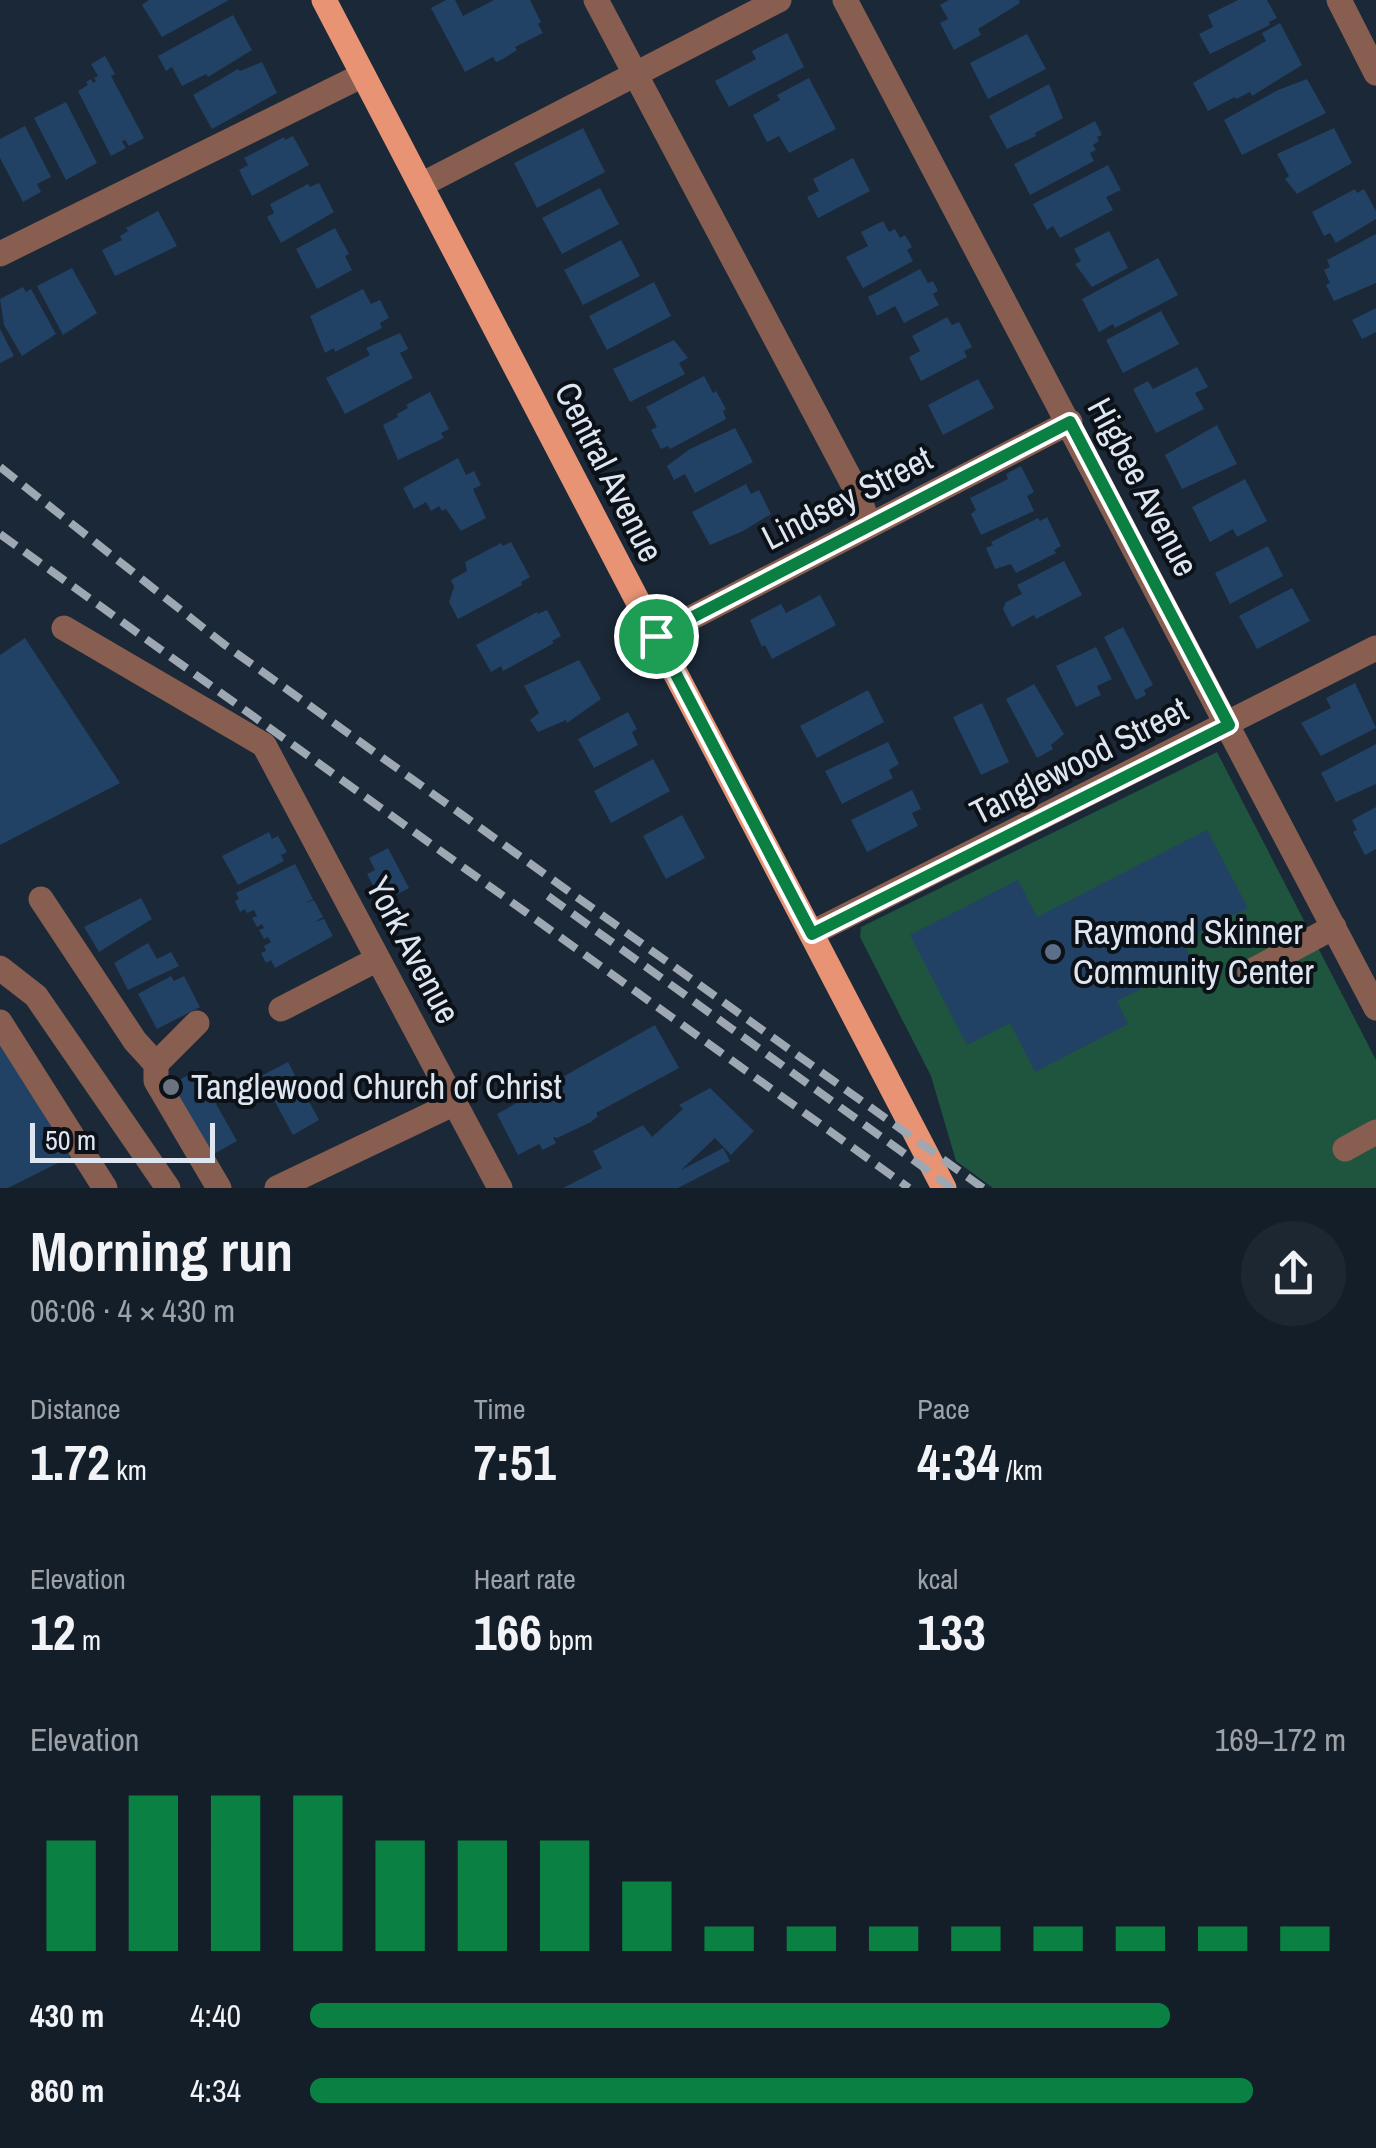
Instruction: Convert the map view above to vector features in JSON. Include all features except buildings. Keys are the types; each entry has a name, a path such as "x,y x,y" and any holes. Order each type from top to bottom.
{"main road":[{"name":"Central Avenue","path":"324,0 944,1188"}],"street":[{"path":"596,0 857,492 869,526"},
{"path":"421,185 779,0"},
{"name":"Higbee Avenue","path":"845,0 1376,1008"},
{"path":"1339,0 1376,72"},
{"path":"0,254 363,75"},
{"name":"Lindsey Street","path":"656,636 1070,422"},
{"name":"York Avenue","path":"64,628 264,744 500,1188"},
{"name":"Tanglewood Street","path":"812,934 1376,648"},
{"path":"41,899 134,1041 156,1064 156,1081 219,1188"},
{"path":"1250,972 1334,927"},
{"path":"281,1010 378,959"},
{"path":"0,968 36,996 168,1188"},
{"path":"0,1022 106,1188"},
{"path":"156,1064 198,1023"},
{"path":"277,1188 456,1103"},
{"path":"1345,1149 1376,1132"}],"green space":[{"path":"1217,752 1376,1060 1376,1188 993,1188 956,1161 931,1076 860,937 861,927"}],"railway":[{"path":"0,467 225,645 983,1188"},
{"path":"0,534 909,1188"},
{"path":"548,896 952,1188"}],"place":[{"name":"Raymond Skinner Community Center","path":"1053,952"},
{"name":"Tanglewood Church of Christ","path":"171,1087"}],"route":[{"path":"1070,422 1229,725 812,934 656,636 1070,422"}]}
